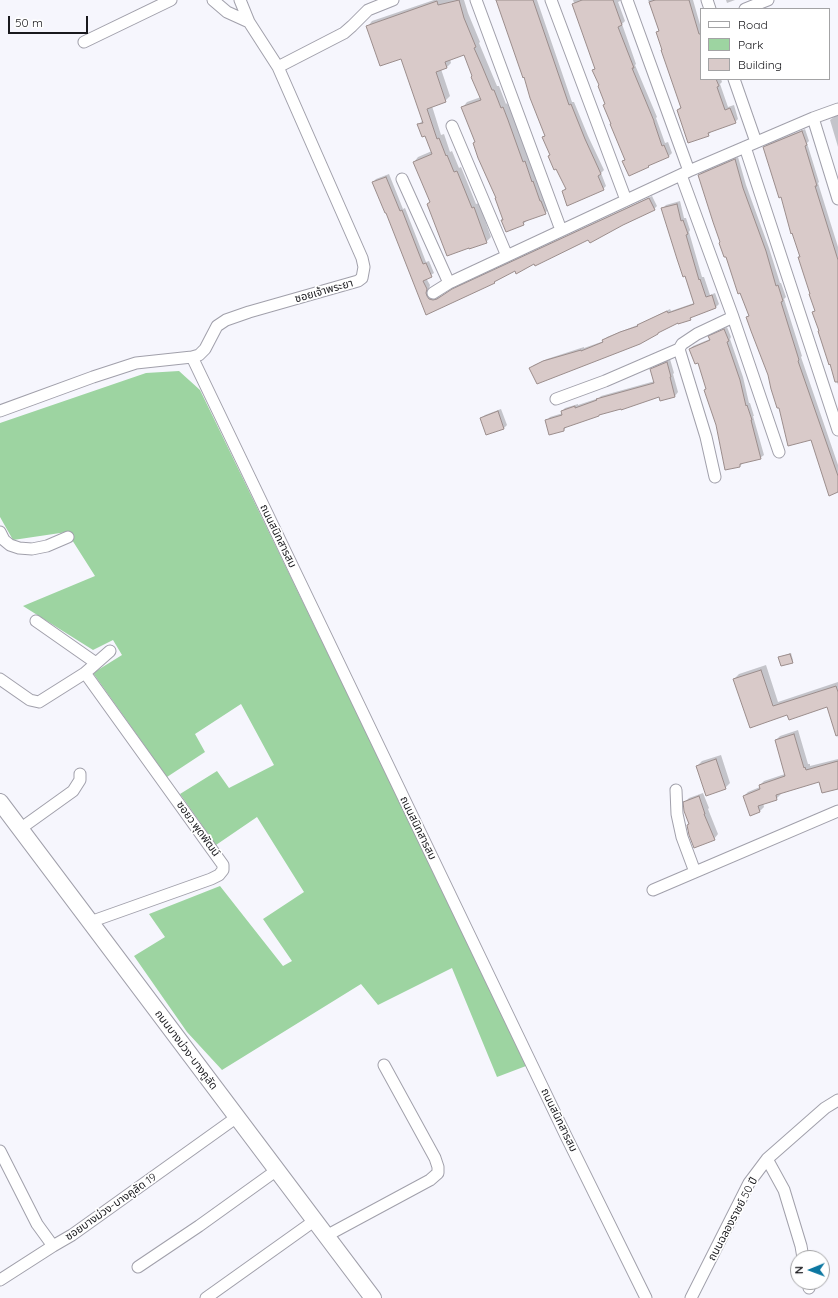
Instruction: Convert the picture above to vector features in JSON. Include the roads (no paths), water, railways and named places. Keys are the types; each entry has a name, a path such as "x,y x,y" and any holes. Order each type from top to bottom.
{"street":[{"path":"84,42 170,0"},
{"path":"213,0 227,12 249,22"},
{"name":"ซอยเจ้าพระยา","path":"192,357 199,355 205,349 217,326 226,320 358,280 362,278 364,273 362,258 278,67 249,22 240,0"},
{"path":"278,67 344,33 368,10 393,0"},
{"path":"476,0 561,230"},
{"path":"551,0 626,200"},
{"path":"628,0 779,452"},
{"path":"748,8 768,0"},
{"path":"734,80 756,142"},
{"path":"433,293 449,283 685,173 813,118 838,109"},
{"path":"813,118 838,199"},
{"path":"452,126 507,256"},
{"path":"745,147 838,430"},
{"path":"402,180 449,283"},
{"path":"556,399 606,381 678,349 682,344 697,334 733,317"},
{"path":"678,349 706,437 715,477"},
{"path":"0,411 136,363 192,357"},
{"name":"ถนนสนิทสารสม","path":"192,357 566,1136 646,1298"},
{"path":"0,532 4,540 10,545 19,548 32,549 48,546 68,537"},
{"path":"36,620 96,663"},
{"path":"0,679 30,700 39,702 85,673 110,650"},
{"name":"ซอยว.พุดพัฒน์","path":"85,673 223,865 223,870 219,875 211,879 90,922"},
{"path":"20,829 73,791 80,780 80,774"},
{"path":"676,790 677,814 682,837 695,872"},
{"name":"ถนนบางม่วง-บางคูลัด","path":"0,802 373,1298"},
{"path":"653,890 838,811"},
{"path":"326,1236 430,1180 438,1172 435,1158 384,1065"},
{"name":"ถนนฉลองราชย์ 50 ปี","path":"691,1298 749,1183 767,1159 825,1108 838,1100"},
{"name":"ซอยบางม่วง-บางคูลัด 19","path":"0,1151 37,1224 53,1246 72,1235 237,1117"},
{"path":"767,1159 784,1190 802,1250"},
{"path":"138,1268 277,1170"},
{"path":"206,1298 314,1221"},
{"path":"0,1280 53,1246"}]}
